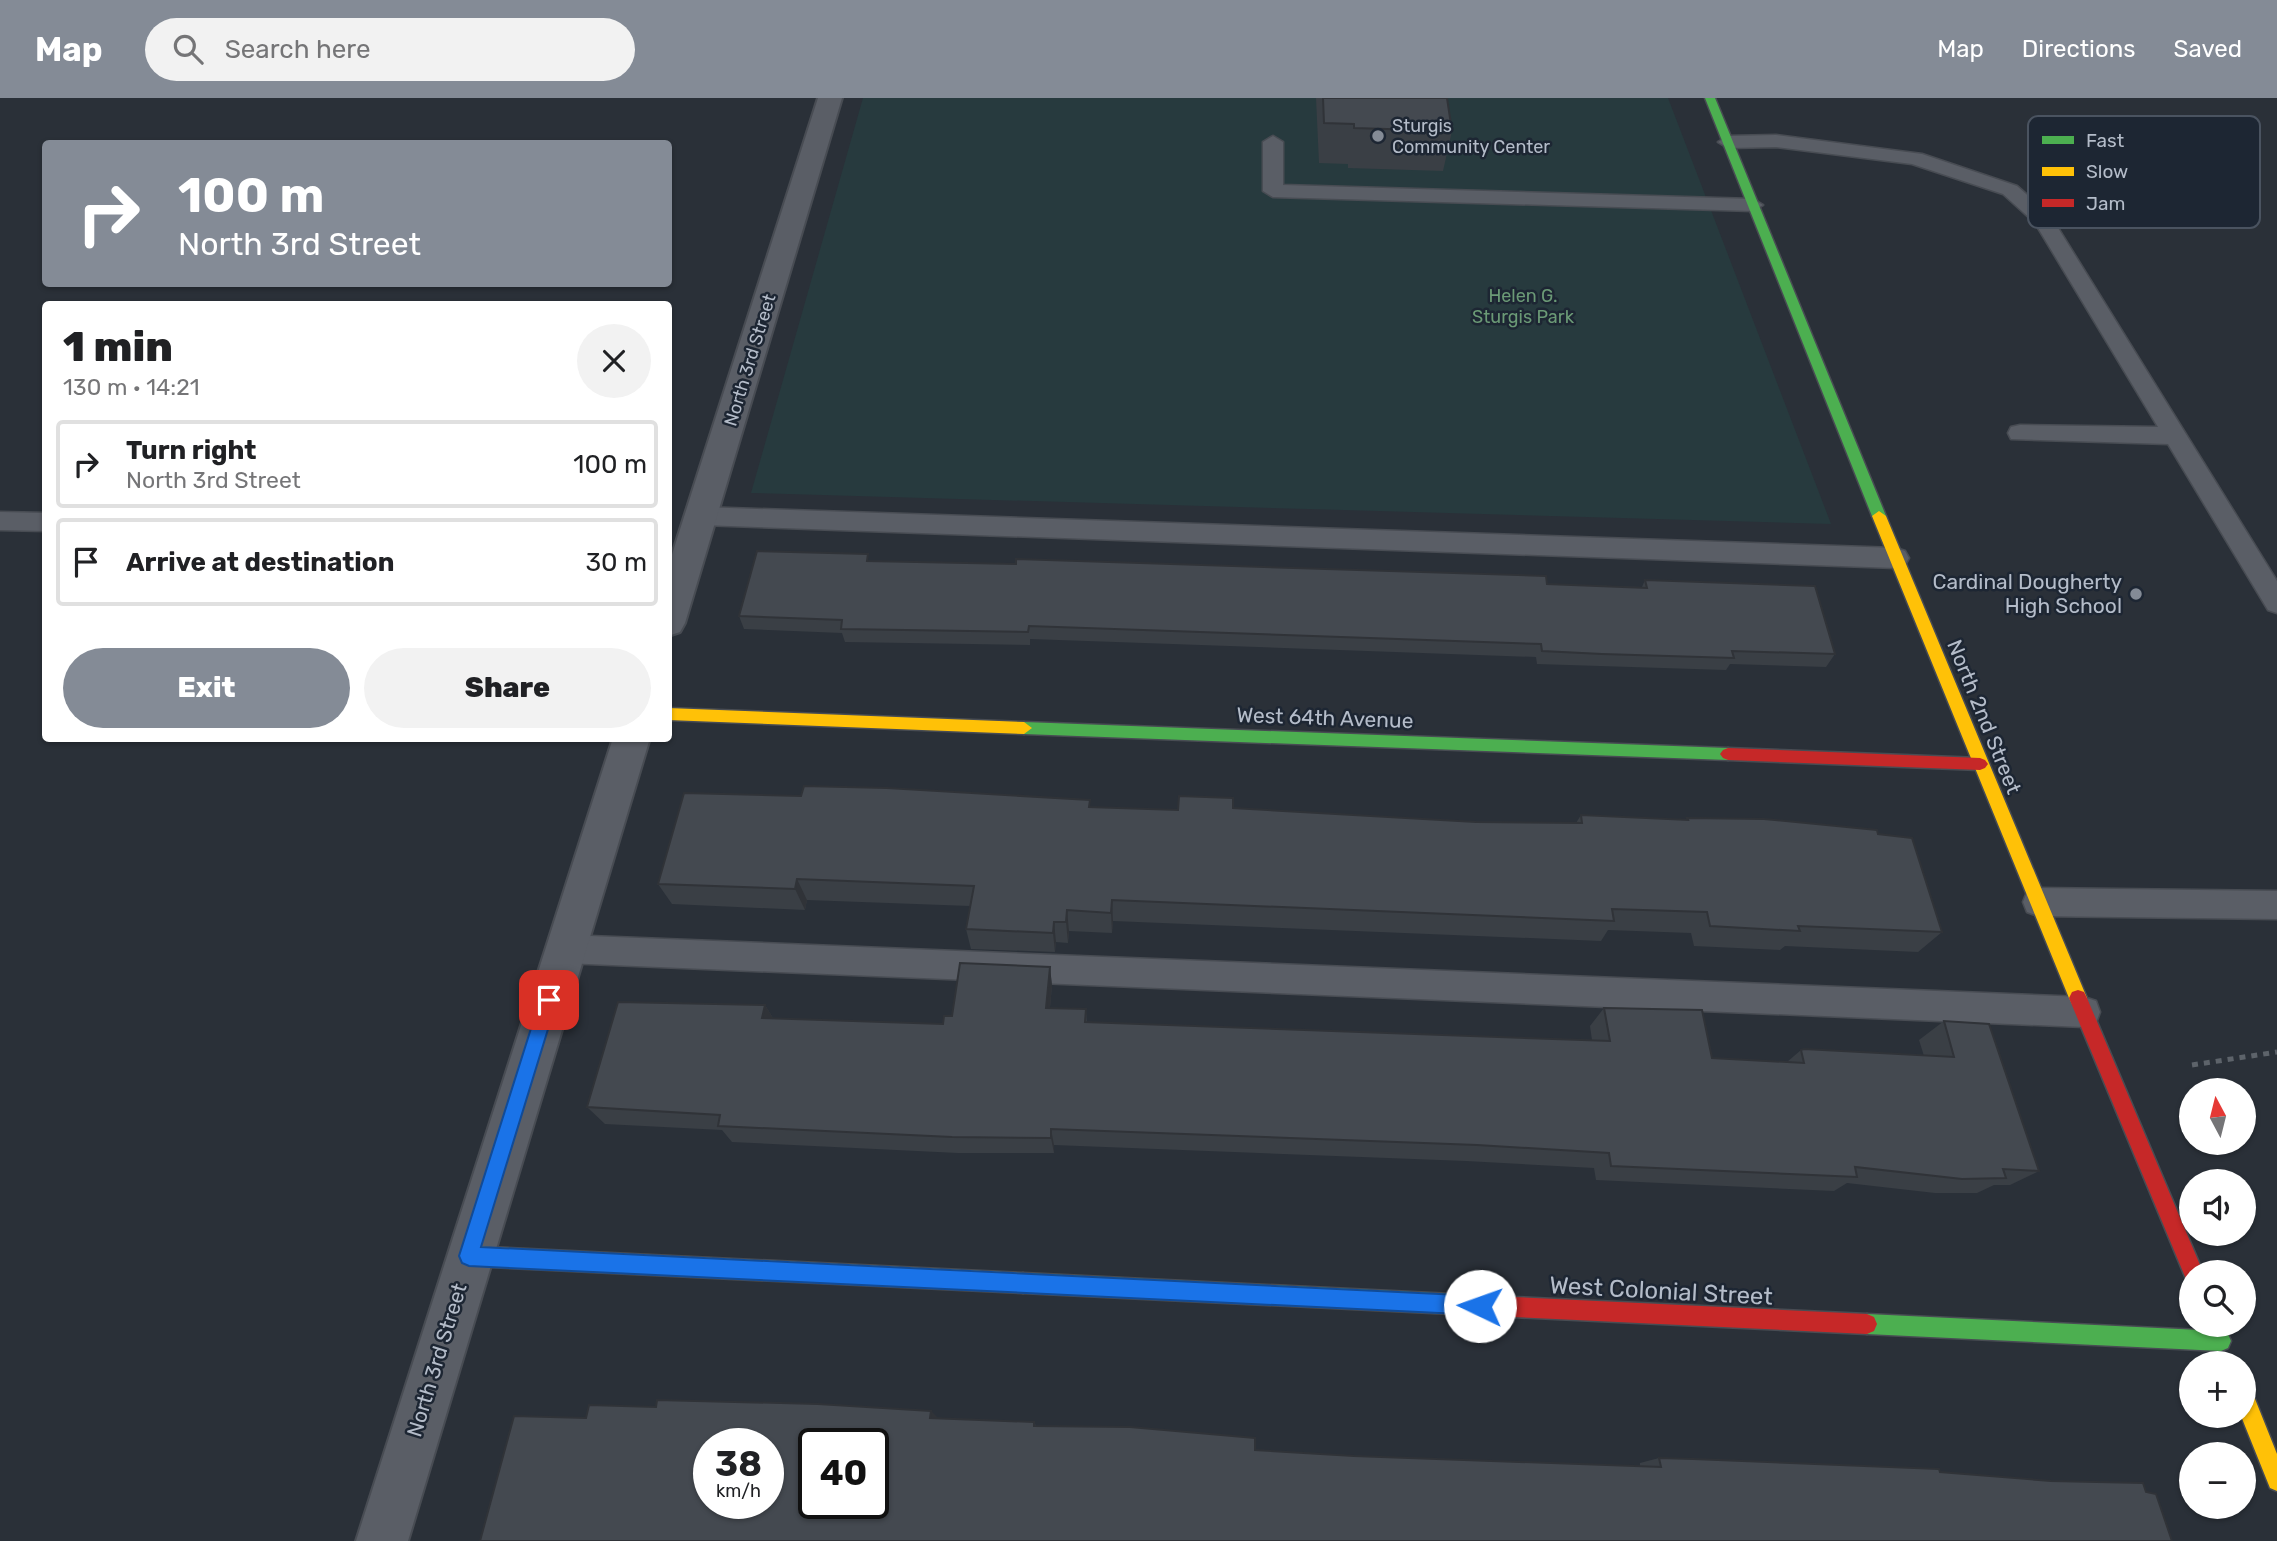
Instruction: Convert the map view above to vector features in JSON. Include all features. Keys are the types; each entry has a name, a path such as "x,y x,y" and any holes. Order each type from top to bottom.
{"street":[{"name":"North 3rd Street","path":"672,610 830,98"},
{"name":"North 2nd Street","path":"1710,98 1980,764 2188,1260"},
{"name":"West 64th Avenue","path":"672,714 1980,764"},
{"name":"North 3rd Street","path":"382,1541 631,742"},
{"name":"West Colonial Street","path":"469,1256 2224,1347 2220,1337"},
{"path":"2256,1427 2277,1480"}],"lane":[{"path":"1728,142 1776,141 1915,158 2010,190 2028,206"},
{"path":"1273,142 1273,191 1753,205"},
{"path":"2048,228 2277,603"},
{"path":"2020,433 2175,436"},
{"path":"702,516 1896,558"},
{"path":"0,521 42,522"},
{"path":"2038,902 2277,905"},
{"path":"565,948 2084,1012"}],"path":[{"path":"2192,1065 2277,1052"}],"green space":[{"name":"Helen G. Sturgis Park","path":"863,98 1668,98 1831,524 751,493"}],"building":[{"path":"1323,98 1447,98 1452,131 1354,128 1354,124 1324,123"},
{"path":"757,551 868,554 867,561 1016,564 1016,559 1546,576 1547,584 1647,588 1645,580 1815,586 1835,654 1732,651 1734,658 1602,654 1542,651 1541,644 1029,626 1028,632 841,629 842,620 739,616"},
{"path":"804,786 1090,800 1089,807 1178,810 1179,796 1233,798 1233,808 1476,822 1582,823 1581,815 1688,820 1687,818 1764,819 1877,830 1878,834 1912,838 1942,932 1798,926 1800,931 1710,926 1707,912 1612,909 1614,921 1112,900 1111,913 1067,910 1066,922 1054,922 1053,933 966,929 974,886 797,879 795,889 658,884 684,793 801,796"},
{"path":"960,963 1050,967 1046,1008 1086,1009 1085,1022 1610,1041 1604,1008 1702,1010 1712,1058 1804,1063 1801,1050 1804,1049 1954,1057 1944,1021 1989,1024 2039,1171 2003,1169 2006,1178 1962,1179 1855,1167 1857,1177 1611,1166 1609,1153 1477,1145 1051,1129 1051,1138 952,1137 718,1126 720,1115 587,1107 618,1002 765,1005 762,1018 943,1024 944,1016 952,1016"},
{"path":"657,1400 818,1404 931,1411 930,1418 1034,1422 1034,1426 1130,1427 1255,1438 1255,1450 1354,1456 1661,1467 1659,1458 1693,1459 1939,1469 1940,1472 2051,1481 2143,1483 2146,1492 2156,1494 2172,1541 480,1541 514,1416 586,1418 589,1405 656,1407"}],"traffic: fast":[{"path":"1710,98 1879,516"},
{"path":"1024,728 1728,754"},
{"path":"1023,1283 1513,1307"},
{"path":"1867,1324 2221,1341"}],"traffic: slow":[{"path":"1879,516 2078,998"},
{"path":"672,714 1024,728"},
{"path":"469,1256 1023,1283"},
{"path":"2256,1427 2277,1481"}],"traffic: jam":[{"path":"1728,754 1980,764"},
{"path":"2078,998 2188,1260"},
{"path":"1513,1307 1867,1324"}],"place":[{"name":"Sturgis Community Center","path":"1378,136"},
{"name":"Cardinal Dougherty High School","path":"2136,594"}],"route":[{"path":"549,1000 469,1256 1480,1306"}]}
